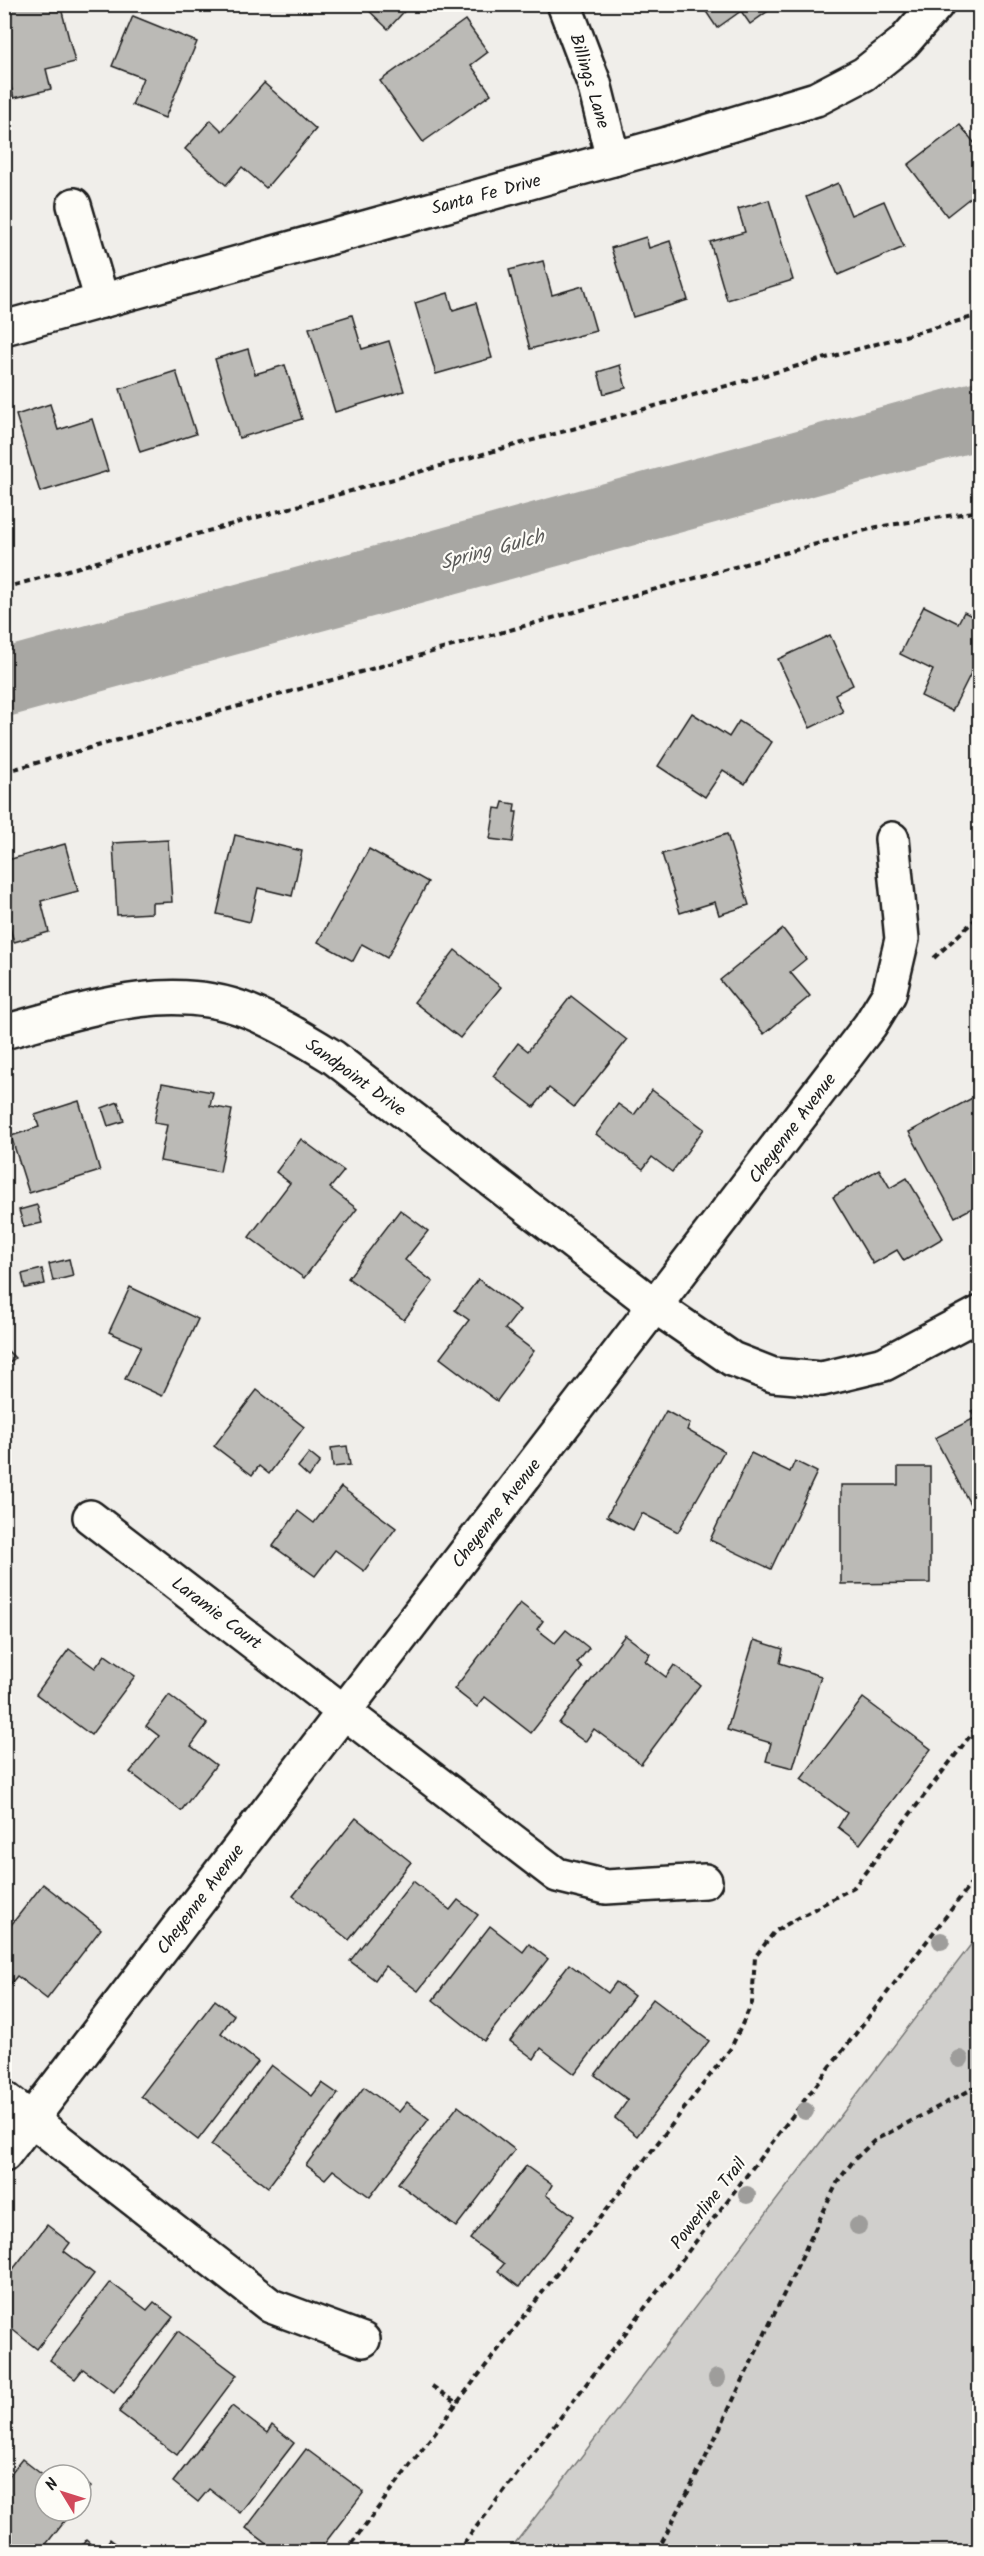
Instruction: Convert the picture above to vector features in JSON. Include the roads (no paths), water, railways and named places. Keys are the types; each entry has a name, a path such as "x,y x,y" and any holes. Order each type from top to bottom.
{"street":[{"name":"Billings Lane","path":"564,4 594,82 613,159"},
{"name":"Santa Fe Drive","path":"4,328 768,116 816,99 864,74 903,43 937,4"},
{"path":"74,205 102,301"},
{"name":"Cheyenne Avenue","path":"4,2155 850,1053 889,994 902,939 892,839"},
{"name":"Sandpoint Drive","path":"4,1032 99,1006 133,1000 199,999 247,1010 290,1030 333,1057 656,1306 732,1359 773,1375 822,1379 884,1364 980,1313"},
{"name":"Laramie Court","path":"90,1517 557,1875 606,1887 705,1881"},
{"path":"4,2098 271,2306 363,2340"}],"waterway":[{"name":"Spring Gulch","path":"4,683 980,415"}]}
